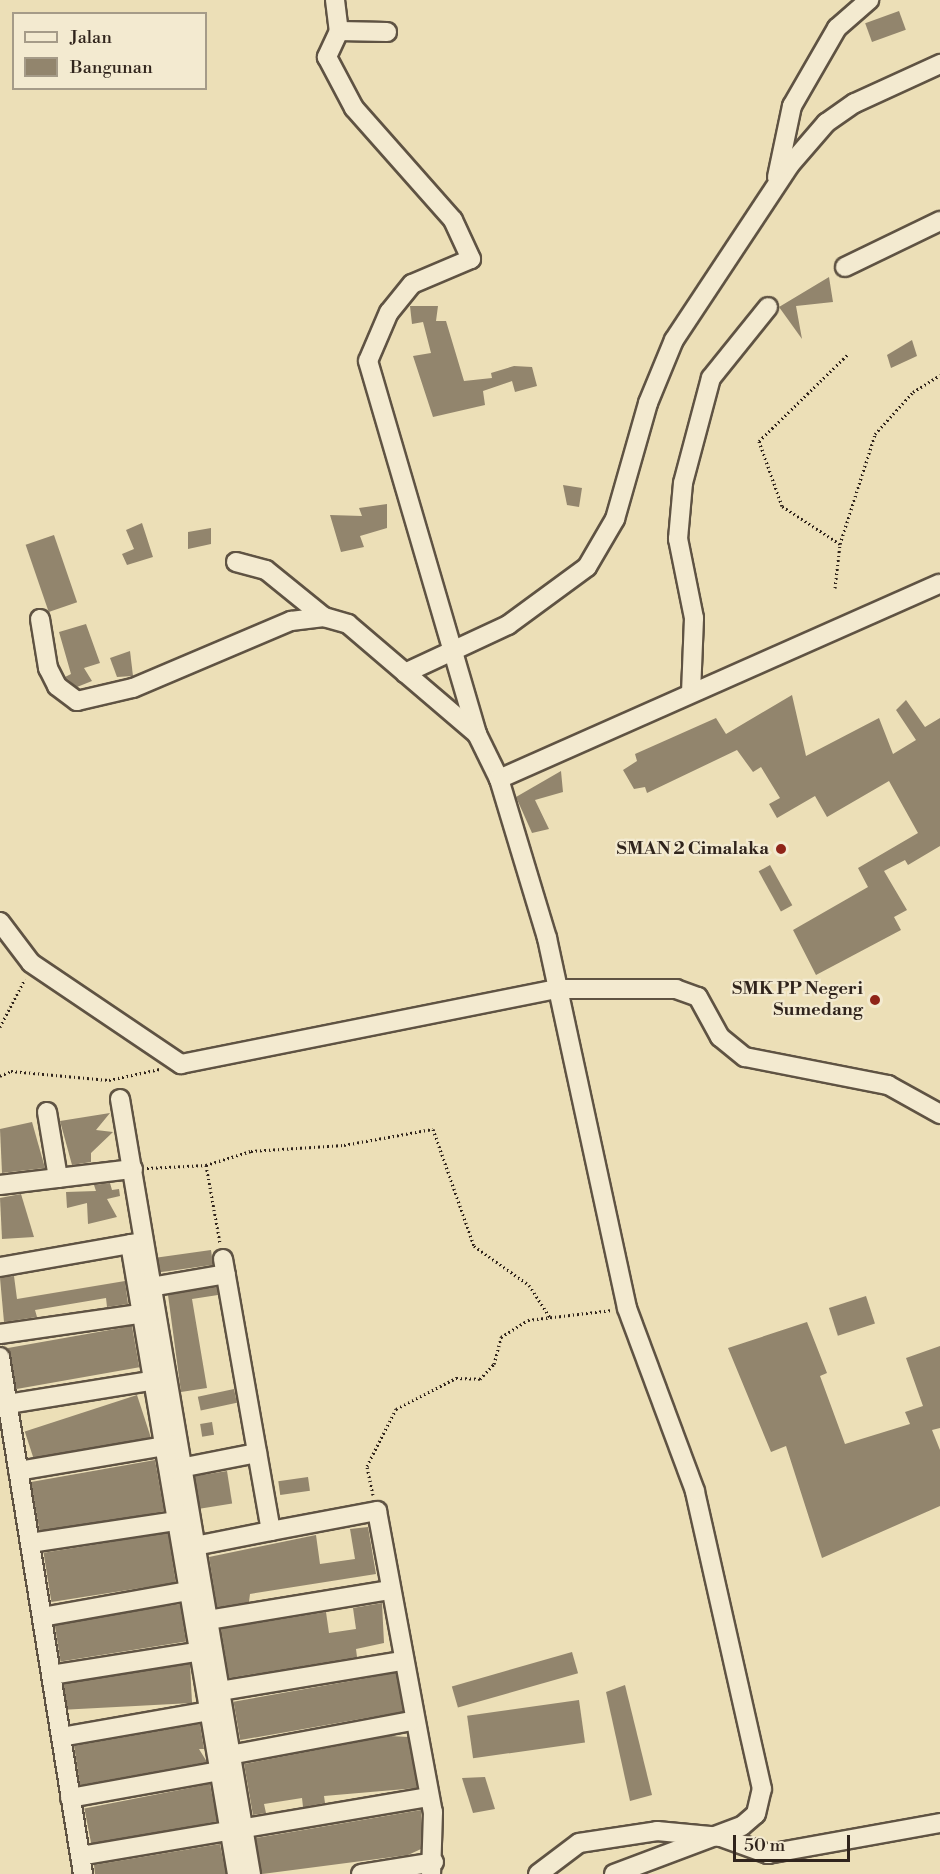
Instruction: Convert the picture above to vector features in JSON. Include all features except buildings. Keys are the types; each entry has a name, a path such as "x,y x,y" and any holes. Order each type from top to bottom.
{"street":[{"path":"335,0 339,31 327,57 354,108 453,220 471,259 412,284 389,312 368,361 477,734 499,779 557,989 627,1308 689,1468 762,1789 756,1814 721,1837 614,1874"},
{"path":"775,187 792,106 837,28 869,0"},
{"path":"339,31 387,32"},
{"path":"405,673 453,653 556,594 587,567 615,519 664,360 775,187 826,123 855,103 940,64"},
{"path":"845,267 940,221"},
{"path":"691,693 694,618 678,539 683,483 711,378 768,307"},
{"path":"236,562 266,570 324,617 348,624 477,734"},
{"path":"499,779 940,584"},
{"path":"40,619 48,668 57,686 77,701 133,687 291,621 324,617"},
{"path":"0,922 31,963 181,1064 557,989 685,990 698,997 730,1049 745,1057 878,1082 940,1114"},
{"path":"120,1100 133,1169 141,1284 160,1379 237,1831 251,1874"},
{"path":"47,1112 58,1178"},
{"path":"0,1185 133,1169"},
{"path":"0,1267 137,1243"},
{"path":"141,1284 224,1267 271,1531"},
{"path":"0,1334 148,1313"},
{"path":"0,1357 81,1865 237,1831 429,1797"},
{"path":"8,1404 160,1379"},
{"path":"18,1471 171,1445"},
{"path":"175,1469 257,1453"},
{"path":"188,1548 377,1511 411,1721 429,1797 432,1868 361,1874"},
{"path":"30,1543 184,1520"},
{"path":"42,1617 195,1590"},
{"path":"201,1621 390,1590"},
{"path":"51,1675 206,1651"},
{"path":"61,1737 214,1701 402,1661"},
{"path":"70,1798 411,1721"},
{"path":"538,1874 579,1843 670,1830 721,1837 768,1854 793,1853 940,1823"},
{"path":"237,1831 237,1874"}],"path":[{"path":"840,544 782,506 759,441 848,354"},
{"path":"836,588 840,544 875,434 913,392 940,375"},
{"path":"0,1027 13,1010 31,963"},
{"path":"0,1076 11,1071 109,1080 181,1064"},
{"path":"133,1169 206,1165 251,1151 344,1145 433,1129 474,1246 529,1285 550,1317"},
{"path":"206,1165 224,1267"},
{"path":"377,1511 367,1466 396,1409 456,1378 480,1379 494,1364 501,1337 528,1320 627,1308"}],"place":[{"name":"SMAN 2 Cimalaka","path":"781,849"},
{"name":"SMK PP Negeri Sumedang","path":"875,1000"}]}
